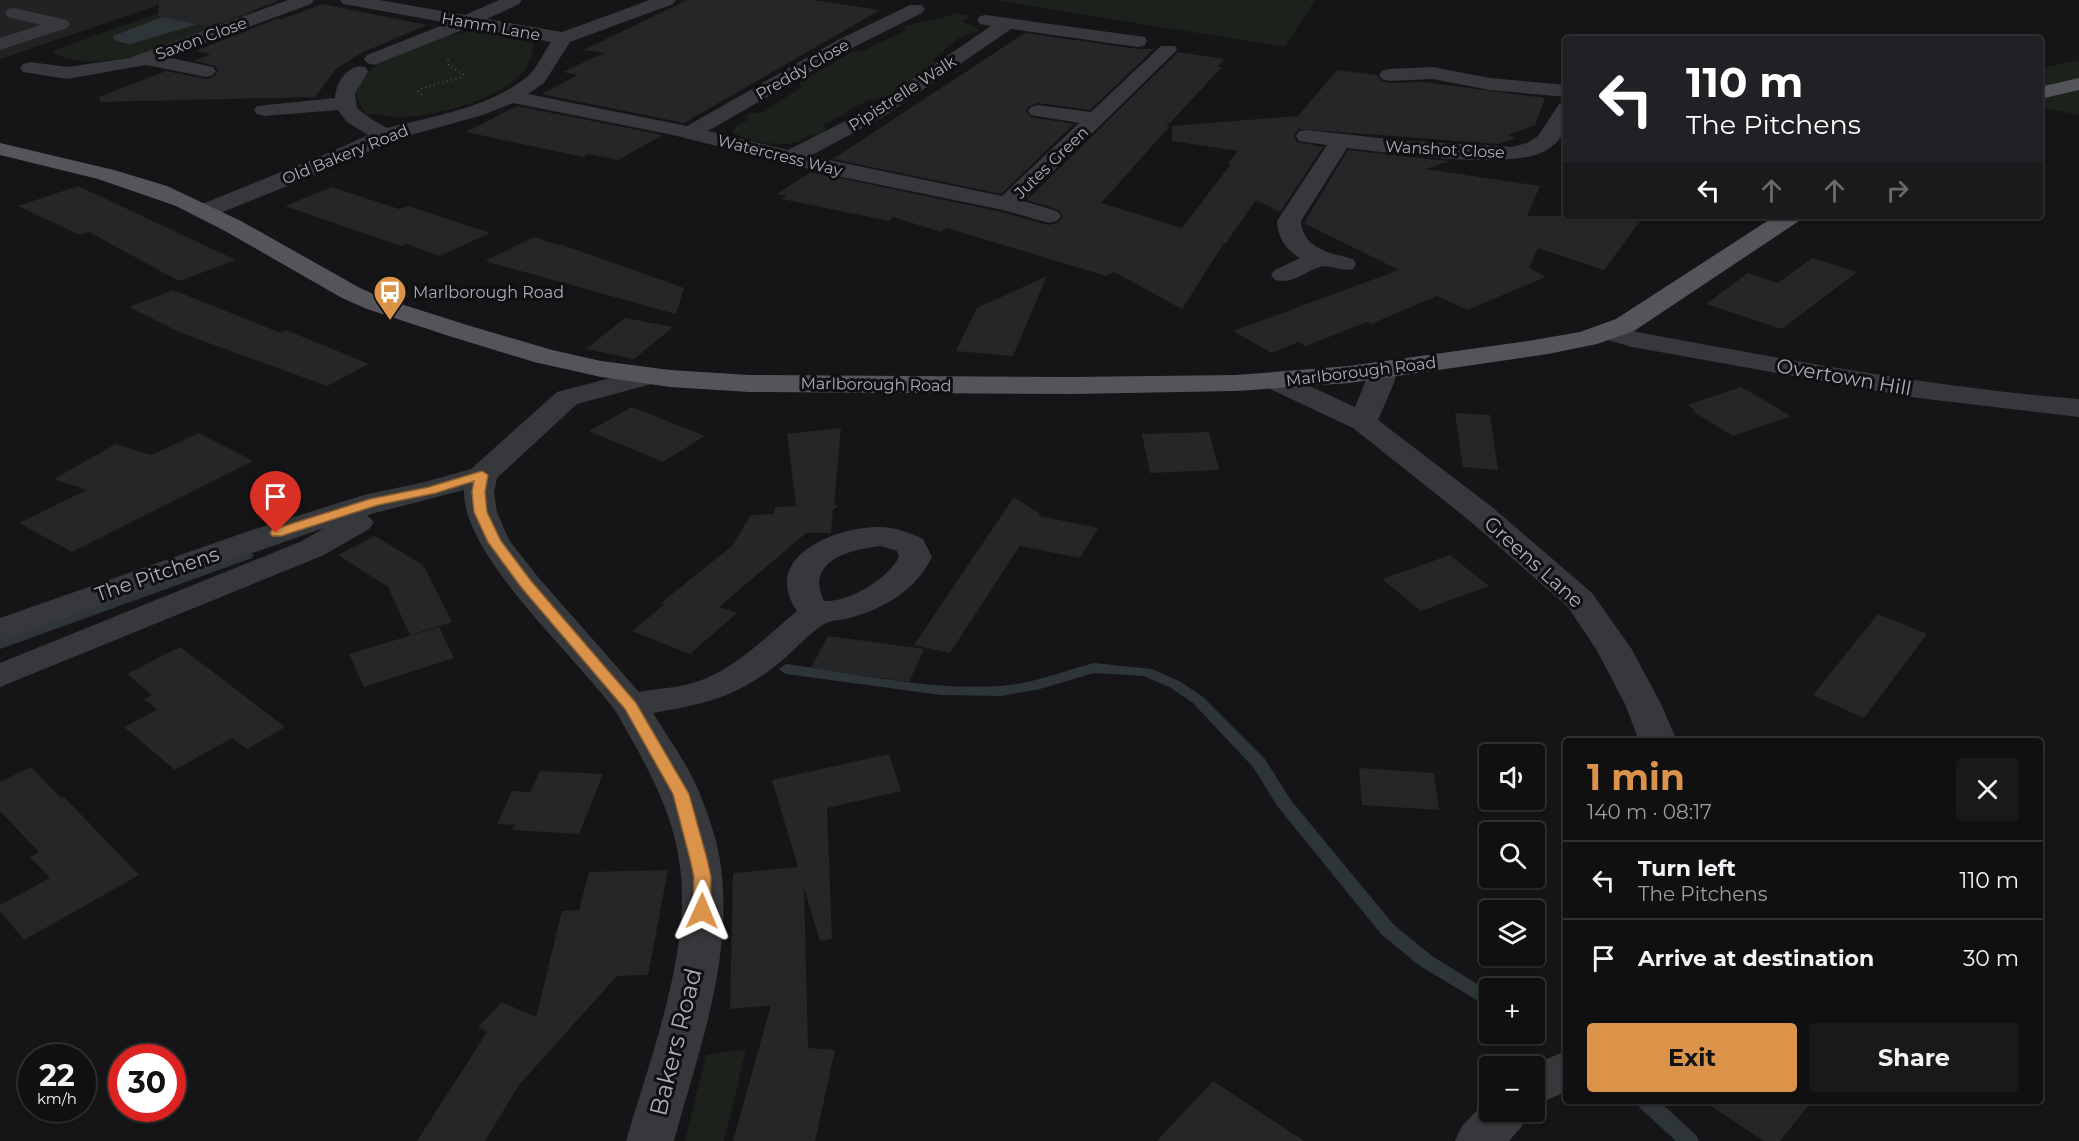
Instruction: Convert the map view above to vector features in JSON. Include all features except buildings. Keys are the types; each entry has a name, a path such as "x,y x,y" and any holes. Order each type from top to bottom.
{"main road":[{"path":"2043,92 2079,84"},
{"name":"Marlborough Road","path":"0,149 112,177 160,192 205,211 299,266 360,298 397,312 576,363 649,376 754,382 1026,386 1276,381 1383,369 1547,346 1611,332 1637,318 1786,219"}],"street":[{"name":"Saxon Close","path":"260,0 298,3"},
{"name":"Hamm Lane","path":"349,0 563,38"},
{"path":"385,135 355,119 347,112 345,103 348,85 366,65 513,0"},
{"path":"563,38 667,0"},
{"name":"Preddy Close","path":"690,133 845,44 922,10 893,1"},
{"name":"Saxon Close","path":"30,68 44,71 82,72 118,67 147,59 298,3"},
{"path":"0,44 62,24 5,12"},
{"path":"981,20 1138,41"},
{"name":"Pipistrelle Walk","path":"792,157 876,113 1008,23"},
{"name":"Old Bakery Road","path":"205,211 341,156 385,135 476,111 511,97 537,79 563,38"},
{"name":"Jutes Green","path":"1007,204 1168,50"},
{"name":"Saxon Close","path":"147,59 206,71"},
{"path":"1389,75 1433,73 1490,84 1563,91"},
{"name":"Watercress Way","path":"511,97 690,133 837,169 1007,204 1049,216"},
{"path":"264,110 345,103"},
{"name":"Jutes Green","path":"1038,111 1094,119"},
{"name":"Wanshot Close","path":"1307,136 1415,150 1520,152 1542,143 1554,130 1563,114"},
{"path":"1341,141 1289,221 1288,229 1294,242 1304,251 1319,258 1344,264"},
{"path":"1284,275 1319,258"},
{"name":"Overtown Hill","path":"1611,332 1632,339 1882,385 1983,400 2079,408"},
{"path":"567,398 576,363"},
{"path":"1363,422 1369,404 1381,382 1383,369"},
{"name":"The Pitchens","path":"0,630 257,539 375,502 431,490 482,475 567,398 649,376"},
{"name":"Greens Lane","path":"1276,381 1363,422 1480,514 1581,600 1618,657 1643,704 1657,738"},
{"name":"Bakers Road","path":"482,475 479,492 481,512 494,542 526,584 631,706 681,794 696,840 702,877 701,927 693,989 650,1141"},
{"path":"0,676 313,548 361,520 375,502"},
{"path":"631,706 698,693 740,675 817,612"},
{"path":"1545,1080 1563,1072"},
{"path":"1479,1141 1496,1122"}],"path":[{"path":"426,97 418,91 462,77 462,73 449,66 447,60 450,57"}],"shaded area":[{"path":"0,0 173,0 0,59"},
{"path":"995,0 1315,0 1285,47"},
{"path":"195,1 258,12 183,41 128,57 101,61 76,60 53,53 56,49"},
{"path":"175,12 205,22 131,44 113,39 113,36"},
{"path":"955,13 971,16 962,22 977,27 978,31 960,37 933,59 937,65 883,99 868,100 824,125 826,131 788,144 748,139 732,132 740,123 749,120 744,118 749,114 763,112 802,87 799,82 852,52 863,51 906,30 904,27 910,24"},
{"path":"473,31 527,40 534,44 527,66 513,82 484,98 432,114 403,117 367,115 359,103 357,91 360,82 376,65 426,41"},
{"path":"2079,60 2079,115 2043,108 2043,67"},
{"path":"746,1049 724,1141 685,1141 706,1055"}],"waterway":[{"path":"0,645 247,555"},
{"path":"786,669 941,690 1001,691 1040,684 1094,668 1147,672 1176,685 1198,700 1259,763 1284,803 1387,929 1426,961 1479,994"},
{"path":"1649,1104 1689,1141"}],"place":[{"name":"Marlborough Road","path":"390,321"}],"route":[{"path":"276,533 375,502 431,490 482,475 479,492 481,512 494,542 526,584 631,706 681,794 696,840 702,877 702,911"}]}
